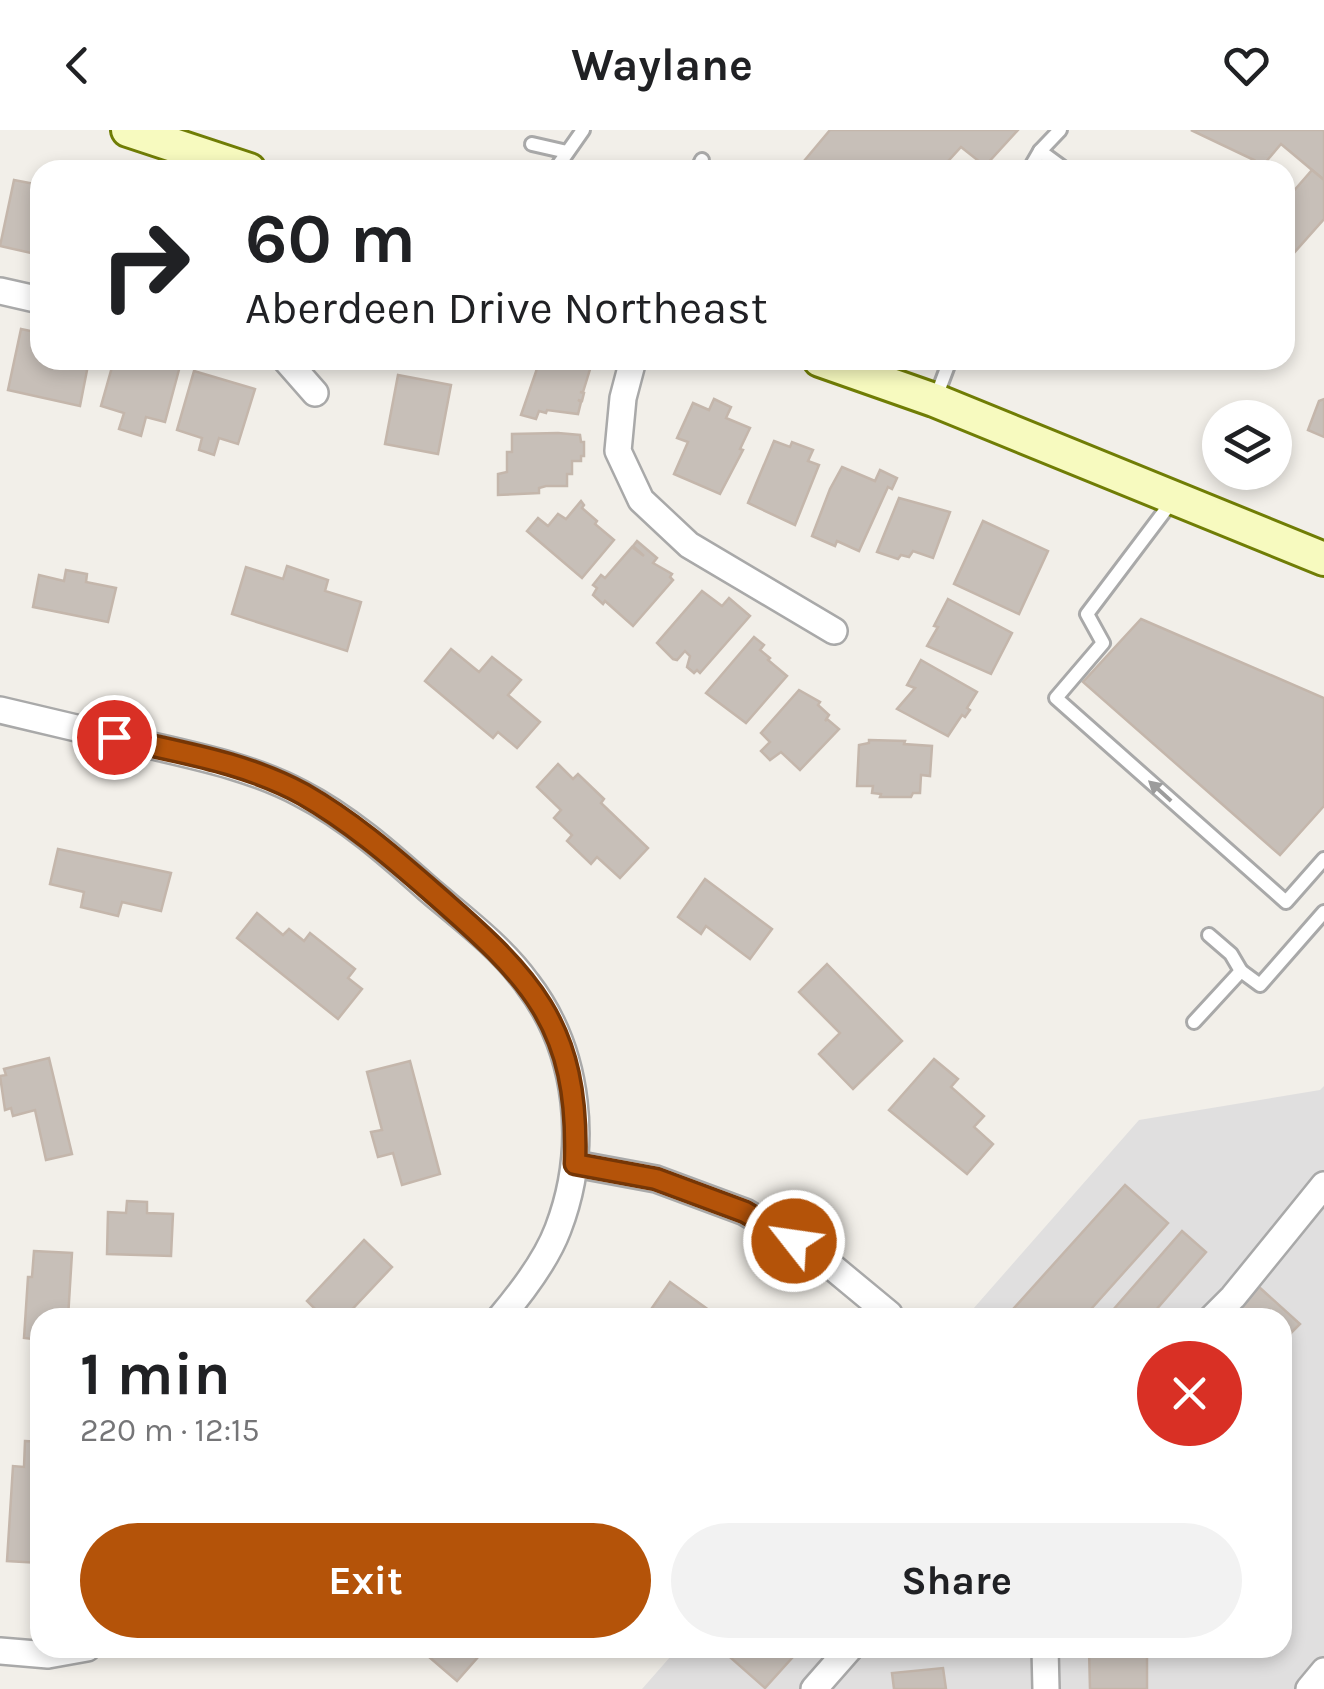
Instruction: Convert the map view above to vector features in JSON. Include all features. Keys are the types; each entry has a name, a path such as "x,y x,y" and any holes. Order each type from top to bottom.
{"main road":[{"path":"128,130 219,160"},
{"path":"848,370 934,400 1324,558"}],"street":[{"path":"0,292 30,298"},
{"path":"295,370 315,393"},
{"path":"630,370 623,398 618,451 642,500 689,545 834,631"},
{"path":"0,710 228,764 302,793 376,843 496,948 528,984 553,1025 569,1071 577,1118 575,1164 558,1230 523,1291 509,1308"},
{"path":"575,1164 656,1179 745,1212 820,1256 882,1308"},
{"path":"1222,1308 1324,1185"},
{"path":"0,1651 30,1654"},
{"path":"814,1689 841,1658"},
{"path":"1046,1658 1046,1689"},
{"path":"1309,1689 1324,1671"}],"lane":[{"path":"561,160 583,130"},
{"path":"1035,160 1060,130"},
{"path":"532,144 567,152"},
{"path":"1040,151 1052,160"},
{"path":"934,400 946,370"},
{"path":"1174,498 1087,614 1103,643 1056,698 1286,902 1324,859"},
{"path":"1209,935 1231,954 1241,971 1260,985 1324,912"},
{"path":"1194,1022 1241,971"}],"shaded area":[{"path":"1324,1086 1324,1689 642,1689 669,1658 1292,1658 1292,1308 974,1308 1139,1120 1320,1090"}],"building":[{"path":"830,130 1018,130 990,160 977,160 961,147 949,160 805,160"},
{"path":"1191,130 1324,130 1324,180 1281,144 1267,160 1254,160"},
{"path":"1312,170 1324,180 1324,219 1295,252 1295,190"},
{"path":"14,180 30,183 30,253 0,246"},
{"path":"21,329 30,331 30,370 87,370 80,406 8,390"},
{"path":"111,370 179,370 165,422 146,417 141,436 119,429 124,413 101,406"},
{"path":"537,370 590,370 580,392 584,393 582,401 578,400 578,414 547,410 539,411 536,419 521,415"},
{"path":"194,371 255,389 238,444 219,438 214,455 199,450 202,438 177,430"},
{"path":"398,375 451,385 438,454 385,444"},
{"path":"714,399 731,407 726,418 750,428 720,494 674,474 688,442 677,438 693,403 709,410"},
{"path":"1324,399 1324,437 1308,430 1319,401"},
{"path":"512,434 580,435 584,442 584,456 581,461 572,461 567,486 546,486 539,488 539,493 498,495 498,474 507,472"},
{"path":"774,441 790,447 792,442 813,450 808,461 819,465 795,525 748,503"},
{"path":"842,467 875,481 880,470 897,478 892,489 888,487 859,551 812,536"},
{"path":"899,498 950,512 933,558 913,551 909,557 901,555 898,559 877,552"},
{"path":"581,501 582,508 597,521 595,524 614,540 582,578 527,531 538,518 548,526 558,514 566,519"},
{"path":"983,521 1048,551 1019,614 954,584"},
{"path":"637,541 657,558 653,563 672,574 673,580 633,626 593,595 597,588 593,585 601,575 605,578 632,547 644,556 633,546"},
{"path":"287,566 328,580 325,591 361,602 347,651 232,614 246,567 283,579"},
{"path":"66,570 87,574 86,582 116,588 108,622 33,607 39,575 64,581"},
{"path":"702,591 722,606 729,598 750,616 700,673 694,673 687,667 690,656 685,651 677,660 673,659 657,643"},
{"path":"948,599 1012,633 991,674 927,646"},
{"path":"1141,619 1324,698 1324,806 1280,855 1083,682"},
{"path":"754,637 764,645 760,650 768,660 787,676 746,723 706,693"},
{"path":"451,649 479,672 492,657 521,680 508,695 540,722 517,748 498,732 493,738 425,681"},
{"path":"921,660 977,692 967,708 970,710 948,736 897,709 915,688 907,685"},
{"path":"799,690 820,702 818,705 829,715 825,721 839,729 800,770 781,752 770,760 761,751 770,742 761,733"},
{"path":"869,740 932,746 930,776 921,775 920,793 911,797 880,797 881,794 872,793 873,786 857,786 859,745"},
{"path":"558,764 573,779 578,774 604,799 601,803 648,848 620,878 597,857 591,864 567,841 572,835 554,818 561,810 537,787"},
{"path":"58,849 171,873 161,911 122,902 118,916 81,907 84,892 50,884"},
{"path":"705,879 772,929 750,959 706,926 701,934 678,917"},
{"path":"257,913 283,935 289,929 304,941 310,933 355,969 348,978 362,989 338,1019 237,938"},
{"path":"827,964 902,1041 853,1089 819,1054 840,1033 799,992"},
{"path":"49,1058 72,1154 46,1160 35,1110 13,1116 11,1108 5,1110 0,1076 6,1075 4,1069"},
{"path":"934,1059 958,1079 951,1087 984,1116 974,1127 993,1144 967,1174 889,1110"},
{"path":"410,1061 440,1174 402,1185 393,1153 378,1157 371,1132 382,1130 367,1072"},
{"path":"1125,1185 1168,1223 1092,1308 1014,1308"},
{"path":"127,1201 147,1202 147,1213 173,1214 171,1256 107,1254 108,1212 126,1213"},
{"path":"1182,1231 1206,1252 1158,1308 1115,1308"},
{"path":"364,1240 392,1267 353,1308 314,1308 307,1301"},
{"path":"34,1251 72,1253 69,1308 30,1308 30,1339 24,1338 28,1277 32,1277"},
{"path":"670,1282 706,1308 652,1308"},
{"path":"1259,1287 1282,1308 1241,1308"},
{"path":"25,1441 30,1441 30,1562 7,1561 13,1466 24,1467"},
{"path":"430,1658 477,1658 457,1681"},
{"path":"731,1658 792,1658 765,1688"},
{"path":"1089,1658 1147,1658 1147,1689 1090,1689"},
{"path":"943,1668 946,1689 894,1689 892,1673"}],"route":[{"path":"114,737 228,764 302,793 376,843 496,948 528,984 553,1025 569,1071 577,1118 575,1164 656,1179 745,1212 794,1241"}]}
